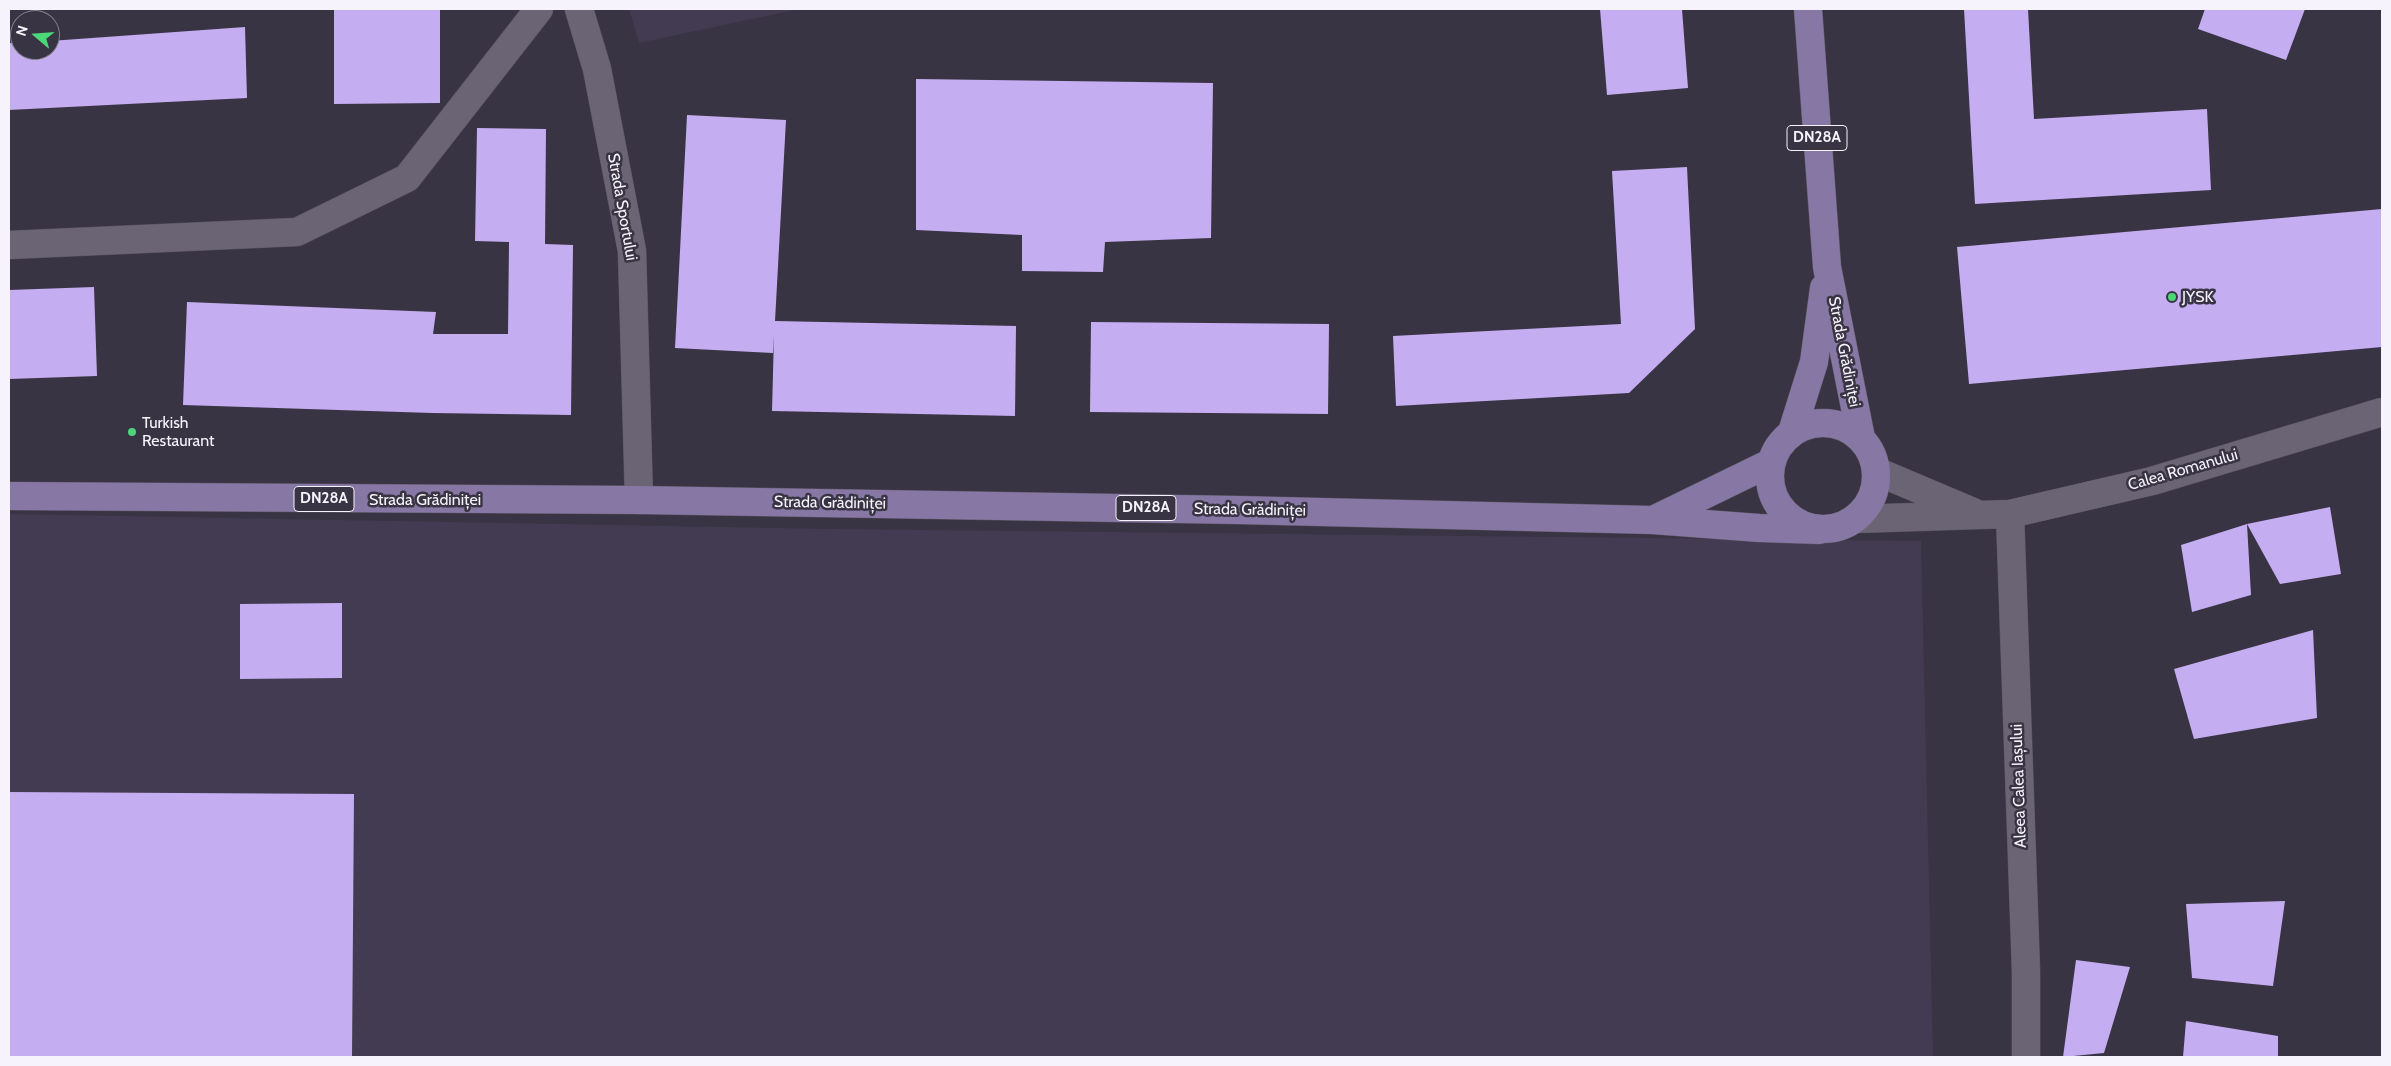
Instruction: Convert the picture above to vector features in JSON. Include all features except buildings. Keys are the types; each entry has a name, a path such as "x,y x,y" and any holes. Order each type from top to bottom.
{"main road":[{"name":"Strada Grădiniței","path":"1808,9 1827,267 1861,438"},
{"name":"Strada Grădiniței","path":"1792,432 1814,362 1827,267"},
{"path":"1828,422 1846,427 1861,438 1872,453 1876,471 1875,490 1867,506 1854,519 1838,528 1819,530 1801,525 1786,515 1775,500 1769,482 1770,463 1778,445 1792,432 1809,424 1828,422"},
{"name":"Strada Grădiniței","path":"1652,520 1770,463"},
{"name":"Strada Grădiniței","path":"9,496 639,500 1238,510 1652,520 1759,528 1819,530"}],"street":[{"path":"9,245 297,232 407,178 539,9"},
{"name":"Strada Sportului","path":"579,9 597,69 632,250 639,500"},
{"name":"Calea Romanului","path":"1854,519 2010,514 2152,481 2382,412"},
{"name":"Calea Romanului","path":"1876,471 1981,515"},
{"name":"Aleea Calea Iașului","path":"2010,514 2025,962 2026,1057"}],"shaded area":[{"path":"629,9 799,9 639,43"},
{"path":"9,514 832,529 1921,541 1933,1057 9,1057"}],"place":[{"name":"JYSK","path":"2172,297"},
{"name":"Turkish Restaurant","path":"132,432"}]}
